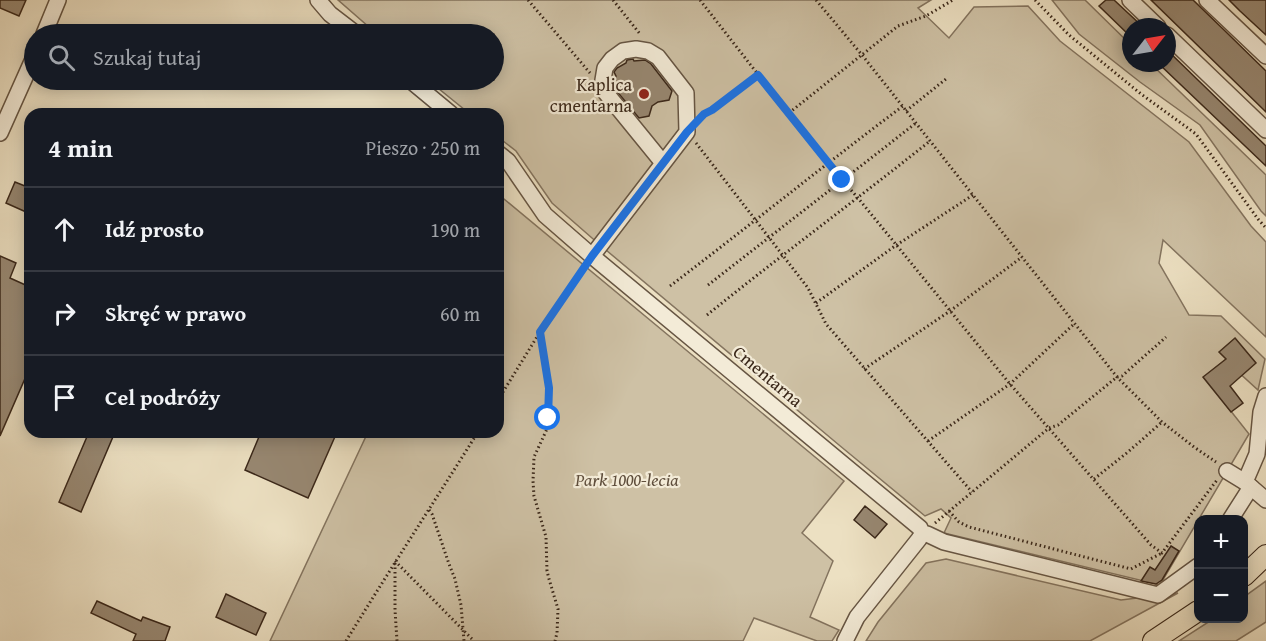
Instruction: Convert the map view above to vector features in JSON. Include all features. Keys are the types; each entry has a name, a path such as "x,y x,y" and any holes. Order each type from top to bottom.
{"main road":[{"path":"1248,572 1266,555"},
{"path":"1154,641 1194,614"}],"street":[{"path":"48,24 58,0"},
{"path":"318,0 343,24"},
{"path":"1130,0 1149,18"},
{"path":"1207,0 1266,56"},
{"path":"1176,44 1266,130"},
{"path":"592,256 687,132 686,93 658,57 648,51 636,49 623,51 605,68 603,80 606,93 663,163"},
{"path":"0,133 24,79"},
{"path":"422,90 445,108"},
{"name":"Cmentarna","path":"504,158 545,215 920,528 922,534"},
{"path":"1232,515 1248,485 1257,454 1261,412 1266,396"},
{"path":"1226,470 1266,500"},
{"path":"845,641 857,617 922,534 944,542 1158,594 1195,569"}],"path":[{"path":"528,0 606,93"},
{"path":"613,0 658,57"},
{"path":"700,0 827,163 1010,384 1151,545 1162,553"},
{"path":"816,0 903,106 1117,377 1162,422 1226,470 1162,553 1131,569 969,527 959,522 949,511"},
{"path":"789,113 898,26 926,16 953,0"},
{"path":"1035,0 1069,35 1141,94 1196,135 1266,228"},
{"path":"758,75 704,114 687,132 808,288 826,324 972,492"},
{"path":"906,111 946,80"},
{"path":"670,286 903,106"},
{"path":"708,285 916,123"},
{"path":"707,315 930,141"},
{"path":"816,303 973,195"},
{"path":"504,390 540,332 592,256"},
{"path":"864,369 950,311 1022,257"},
{"path":"928,441 1010,384 1075,323"},
{"path":"540,332 549,388 548,418 547,429 534,457 533,481 534,496 546,537 549,579 558,609 555,641"},
{"path":"922,534 1048,428 1058,425 1117,377 1122,376 1166,337"},
{"path":"1094,479 1162,422"},
{"path":"346,641 474,438"},
{"path":"429,510 455,579 461,605 464,641"},
{"path":"395,561 397,641"},
{"path":"395,561 474,641"}],"green space":[{"path":"338,0 931,0 918,8 949,38 974,7 1028,6 1060,41 1189,142 1251,226 1266,242 1266,337 1163,240 1159,263 1189,315 1221,316 1265,359 1258,390 1225,360 1204,377 1249,434 1201,515 1194,515 1194,527 1160,585 944,533 951,518 941,509 925,516 600,245 552,203 516,151 504,142 504,108 463,108 440,90 504,90 504,24 366,24"},
{"path":"1052,0 1085,0 1122,36 1122,68 1079,34"},
{"path":"1127,72 1159,72 1266,175 1266,216 1200,125"},
{"name":"Park 1000-lecia","path":"504,199 844,481 802,533 833,561 810,617 839,630 832,641 817,641 754,618 743,641 270,641 365,438 504,438"},
{"path":"946,559 1121,600 1178,593 1090,641 866,641 878,622 926,563"},
{"path":"1266,581 1266,622 1236,641 1179,641 1207,623 1248,623 1248,594"}],"building":[{"path":"0,0 26,0 19,16 0,8"},
{"path":"1106,0 1114,0 1133,18 1122,18 1122,28 1099,6"},
{"path":"1151,0 1193,0 1222,28 1266,71 1266,112 1176,24 1176,18 1169,18"},
{"path":"1229,0 1266,0 1266,35 1240,11"},
{"name":"Kaplica cmentarna","path":"633,59 634,61 645,60 651,64 672,91 669,100 658,102 652,106 649,116 639,118 615,89 614,82 616,76 614,72 617,68 627,60"},
{"path":"1176,59 1266,146 1266,166 1167,72 1176,72"},
{"path":"15,182 24,186 24,211 6,203"},
{"path":"0,256 16,263 10,278 24,284 24,381 0,436"},
{"path":"1235,338 1256,363 1230,386 1243,403 1231,412 1203,377 1226,359 1219,352"},
{"path":"86,438 112,438 81,512 59,502"},
{"path":"258,438 334,438 308,498 245,470"},
{"path":"865,506 887,524 875,538 854,520"},
{"path":"1171,546 1179,551 1162,580 1156,584 1141,581 1150,567 1155,570"},
{"path":"226,594 266,613 256,635 216,617"},
{"path":"97,601 141,621 143,617 170,627 165,641 133,641 136,634 91,613"}],"place":[{"name":"Kaplica cmentarna","path":"644,94"}],"route":[{"path":"548,418 549,388 540,332 600,245 687,132 704,114 758,75 842,180"}]}
